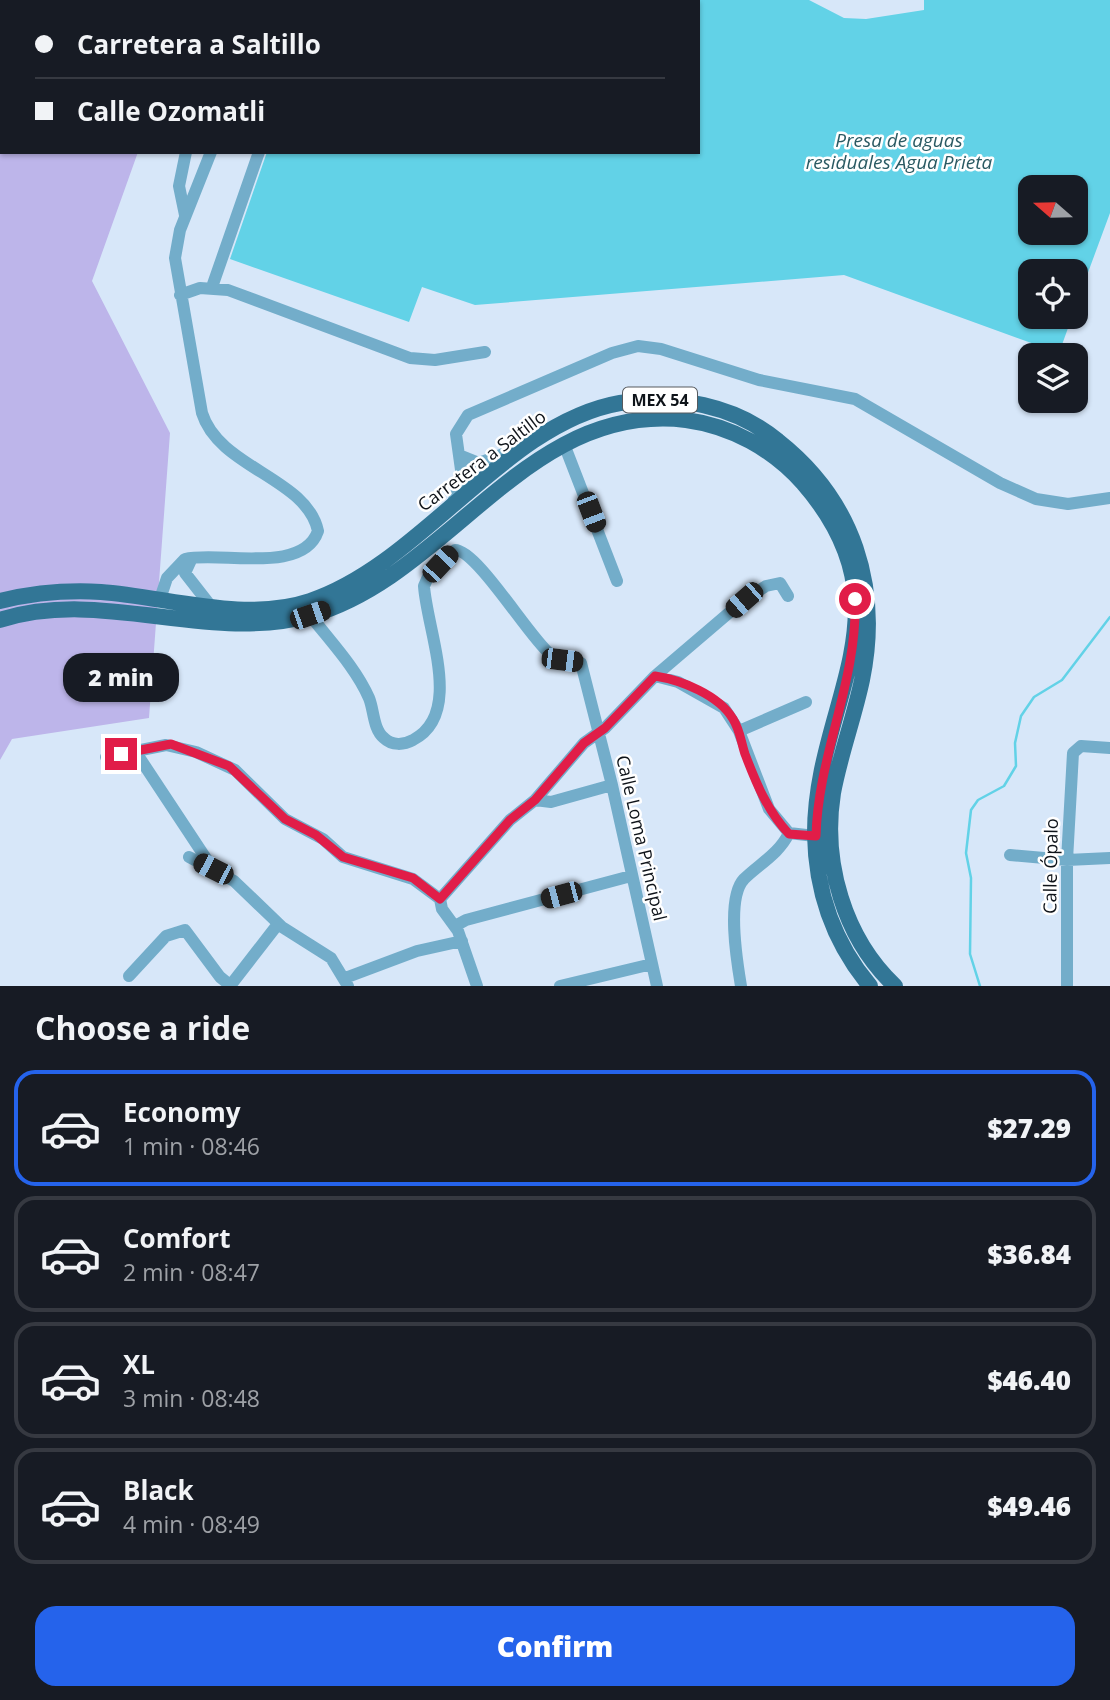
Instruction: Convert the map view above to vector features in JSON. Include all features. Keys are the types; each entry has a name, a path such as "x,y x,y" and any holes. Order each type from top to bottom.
{"main road":[{"name":"Carretera a Saltillo","path":"0,601 68,592 261,609 306,603 358,579 528,446 579,415 598,408 641,400 696,403 733,415 770,434 803,462 836,504 859,550 869,614 862,680 833,791 830,842 838,886 856,935 876,967 895,986"},
{"name":"Carretera a Saltillo","path":"0,620 36,611 70,609 240,624 310,615 346,602 380,582 523,471 564,444 604,426 641,420 680,420 709,425 747,439 774,456 794,474 823,510 846,555 852,577 856,617 854,648 819,788 817,865 827,909 842,945 870,986"}],"street":[{"path":"186,154 179,187 186,215"},
{"path":"160,599 171,572 185,559 267,558 292,554 310,545 318,531 309,510 297,498 230,451 209,429 202,413 175,258 186,215 210,154"},
{"path":"212,287 258,154"},
{"path":"180,295 212,287 228,290 410,358 435,360 485,352"},
{"path":"451,508 462,482 456,442 459,427 477,409 612,353 650,346 759,380 855,399 1000,483 1037,499 1068,504 1110,498"},
{"path":"564,444 618,581"},
{"path":"459,455 479,463 528,446"},
{"name":"Calle Loma Principal","path":"310,615 365,689 380,734 396,744 405,744 423,734 435,721 441,691 428,620 426,580 452,552 461,550 488,577 550,654 582,665 657,986"},
{"path":"192,558 186,573 210,605"},
{"path":"440,899 510,820 535,800 584,743 599,733 655,676 760,590 777,583 788,597"},
{"path":"655,676 678,682 716,702 733,718 769,809 789,834 816,836"},
{"path":"739,731 806,702"},
{"path":"106,757 177,745 229,766 285,819 316,835 343,857 413,878 440,899 442,909 462,941 477,986"},
{"name":"Calle Ópalo","path":"1067,986 1066,860 1076,748 1110,748"},
{"path":"135,751 213,869"},
{"path":"535,800 551,802 612,785"},
{"path":"741,986 735,949 737,887 781,847 789,834"},
{"path":"1010,855 1066,860 1110,858"},
{"path":"189,857 234,881 278,924 325,953 346,982 417,951 462,941"},
{"path":"455,926 632,876"},
{"path":"129,975 166,936 186,930 220,977 231,986 278,924"},
{"path":"560,986 652,964"}],"shaded area":[{"path":"0,154 137,154 92,281 170,433 149,718 12,739 0,760"}],"water":[{"name":"Presa de aguas residuales Agua Prieta","path":"700,0 809,0 844,18 866,19 924,10 924,0 1110,0 1110,213 1088,273 1088,259 1018,259 1018,329 1068,329 1063,343 1031,343 844,275 475,305 422,287 409,322 230,259 266,154 700,154"}],"waterway":[{"path":"980,986 970,954 971,878 966,853 971,810 978,800 1004,786 1016,766 1015,743 1021,716 1034,697 1062,680 1110,617"}],"route":[{"path":"121,754 171,744 229,766 285,819 323,839 343,857 413,878 440,899 510,820 535,800 584,743 605,728 655,676 696,690 724,708 733,718 755,778 776,820 789,834 816,836 819,788 854,648 855,599"}]}
